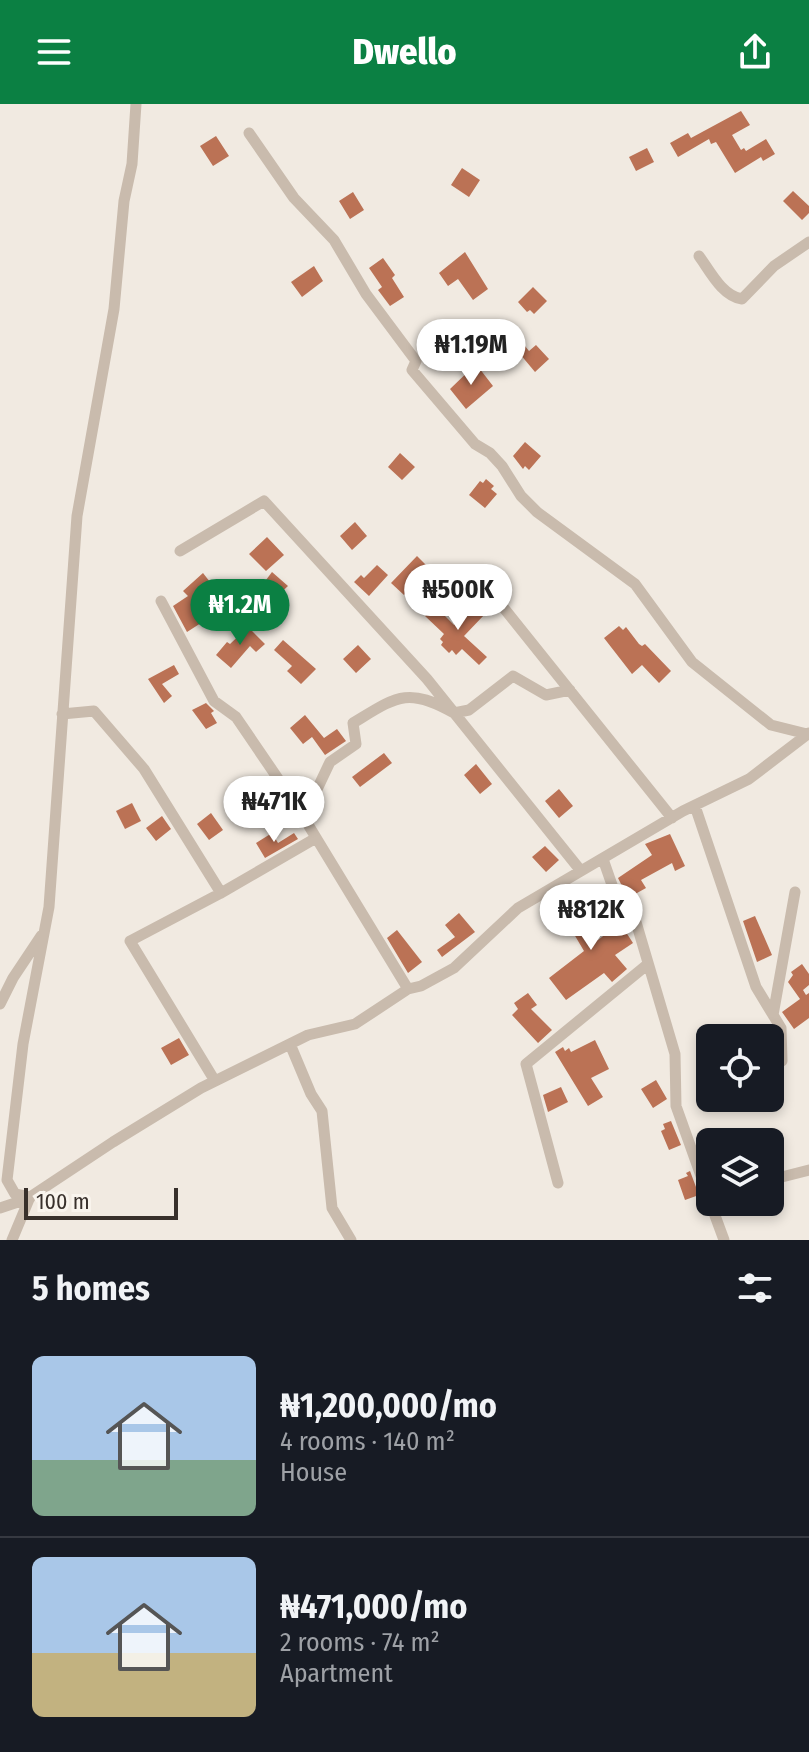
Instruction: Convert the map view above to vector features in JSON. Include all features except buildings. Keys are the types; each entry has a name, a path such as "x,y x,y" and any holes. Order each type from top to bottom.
{"street":[{"path":"30,1197 15,1194 7,1180 23,1044 49,907 77,516 114,309 117,259 132,164 136,104"},
{"path":"249,133 294,198 334,240 366,294 405,342 416,361 412,370 475,444 490,453 502,466 521,496 562,532 635,584 692,662 771,725 808,734"},
{"path":"699,256 733,298 742,299 774,266 809,242"},
{"path":"180,551 264,501 427,679 581,871"},
{"path":"475,572 672,818"},
{"path":"161,601 214,701 236,717 298,808 408,989"},
{"path":"298,808 312,800 330,762 356,744 353,723 396,697 432,700 454,713 469,710 513,676 546,695 570,690"},
{"path":"62,714 94,711 144,769 221,893"},
{"path":"0,1208 30,1197 113,1142 215,1081 308,1035 355,1024 408,989 421,986 454,968 518,908 672,818 749,779 808,734"},
{"path":"695,806 756,987 779,1024"},
{"path":"215,1081 130,941 316,838"},
{"path":"603,859 619,905 636,922 675,1054 676,1106 696,1162"},
{"path":"773,1015 795,892"},
{"path":"0,1004 13,978 44,932"},
{"path":"558,1183 526,1064 648,964"},
{"path":"290,1044 311,1094 322,1111 332,1208 351,1240"},
{"path":"784,1176 809,1170"},
{"path":"12,1240 30,1197"},
{"path":"715,1216 724,1240"}]}
